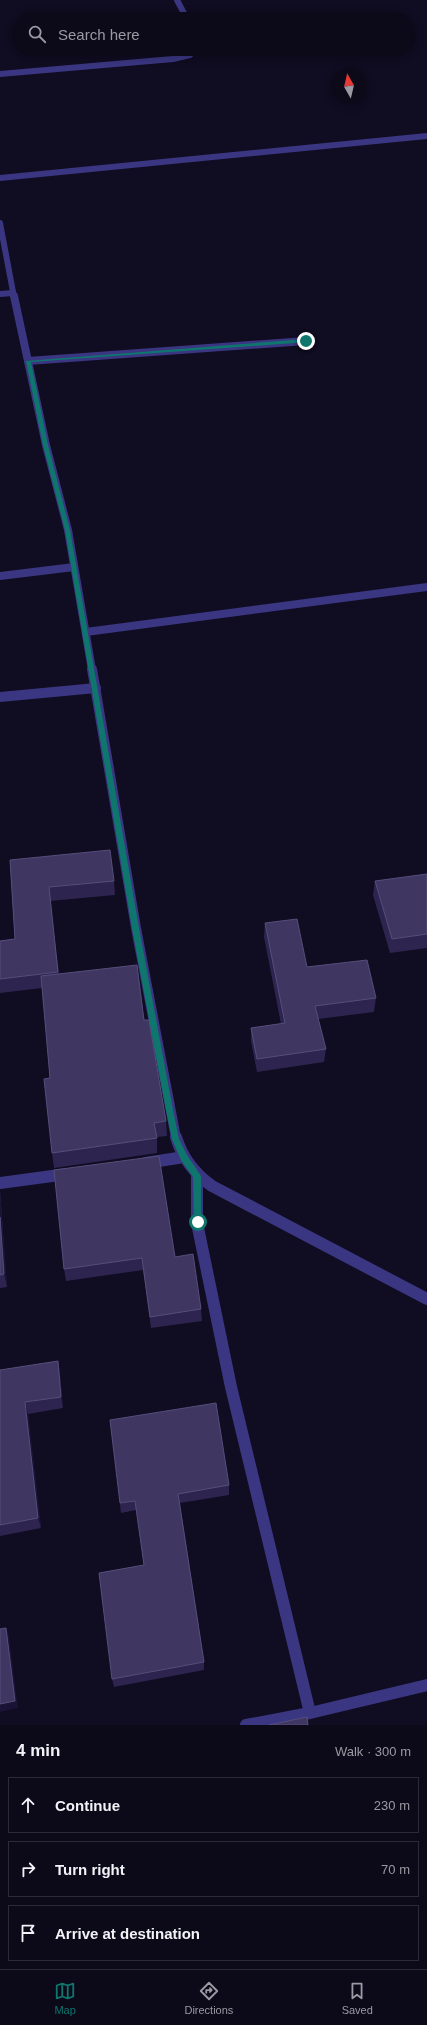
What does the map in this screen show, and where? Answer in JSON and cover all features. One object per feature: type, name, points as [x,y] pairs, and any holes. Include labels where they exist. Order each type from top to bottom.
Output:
[{"type":"street","points":[[177,0],[183,12]]},
{"type":"street","points":[[0,74],[184,56]]},
{"type":"street","points":[[0,178],[427,136]]},
{"type":"street","points":[[0,223],[13,293],[46,445],[68,530],[136,928],[176,1139],[184,1157],[197,1176],[212,1186],[427,1299]]},
{"type":"street","points":[[0,294],[13,293]]},
{"type":"street","points":[[28,361],[306,341]]},
{"type":"street","points":[[0,576],[74,567]]},
{"type":"street","points":[[86,632],[295,603],[427,588]]},
{"type":"street","points":[[0,697],[96,688]]},
{"type":"street","points":[[138,1164],[184,1157]]},
{"type":"street","points":[[0,1183],[77,1172]]},
{"type":"street","points":[[197,1176],[198,1222],[229,1379],[310,1712]]},
{"type":"street","points":[[246,1725],[427,1685]]},
{"type":"building","points":[[110,850],[114,881],[49,887],[58,972],[0,979],[0,941],[15,939],[10,860]]},
{"type":"building","points":[[427,874],[427,934],[392,939],[375,881]]},
{"type":"building","points":[[297,919],[307,967],[367,960],[376,998],[315,1006],[326,1049],[257,1059],[251,1028],[285,1023],[265,923]]},
{"type":"building","points":[[137,965],[144,1020],[149,1020],[166,1121],[154,1123],[157,1138],[52,1153],[44,1079],[50,1078],[41,976]]},
{"type":"building","points":[[159,1156],[175,1257],[193,1254],[201,1309],[150,1317],[142,1258],[64,1269],[54,1170]]},
{"type":"building","points":[[0,1217],[4,1274],[0,1275]]},
{"type":"building","points":[[58,1361],[61,1397],[25,1402],[38,1518],[0,1525],[0,1370]]},
{"type":"building","points":[[216,1403],[229,1485],[178,1494],[204,1662],[112,1679],[99,1573],[144,1565],[135,1501],[120,1503],[110,1420]]},
{"type":"building","points":[[6,1628],[15,1701],[0,1704],[0,1629]]},
{"type":"building","points":[[307,1717],[308,1725],[269,1725]]},
{"type":"route","points":[[198,1222],[197,1176],[184,1157],[176,1139],[136,928],[68,530],[46,445],[28,361],[306,341]]}]
